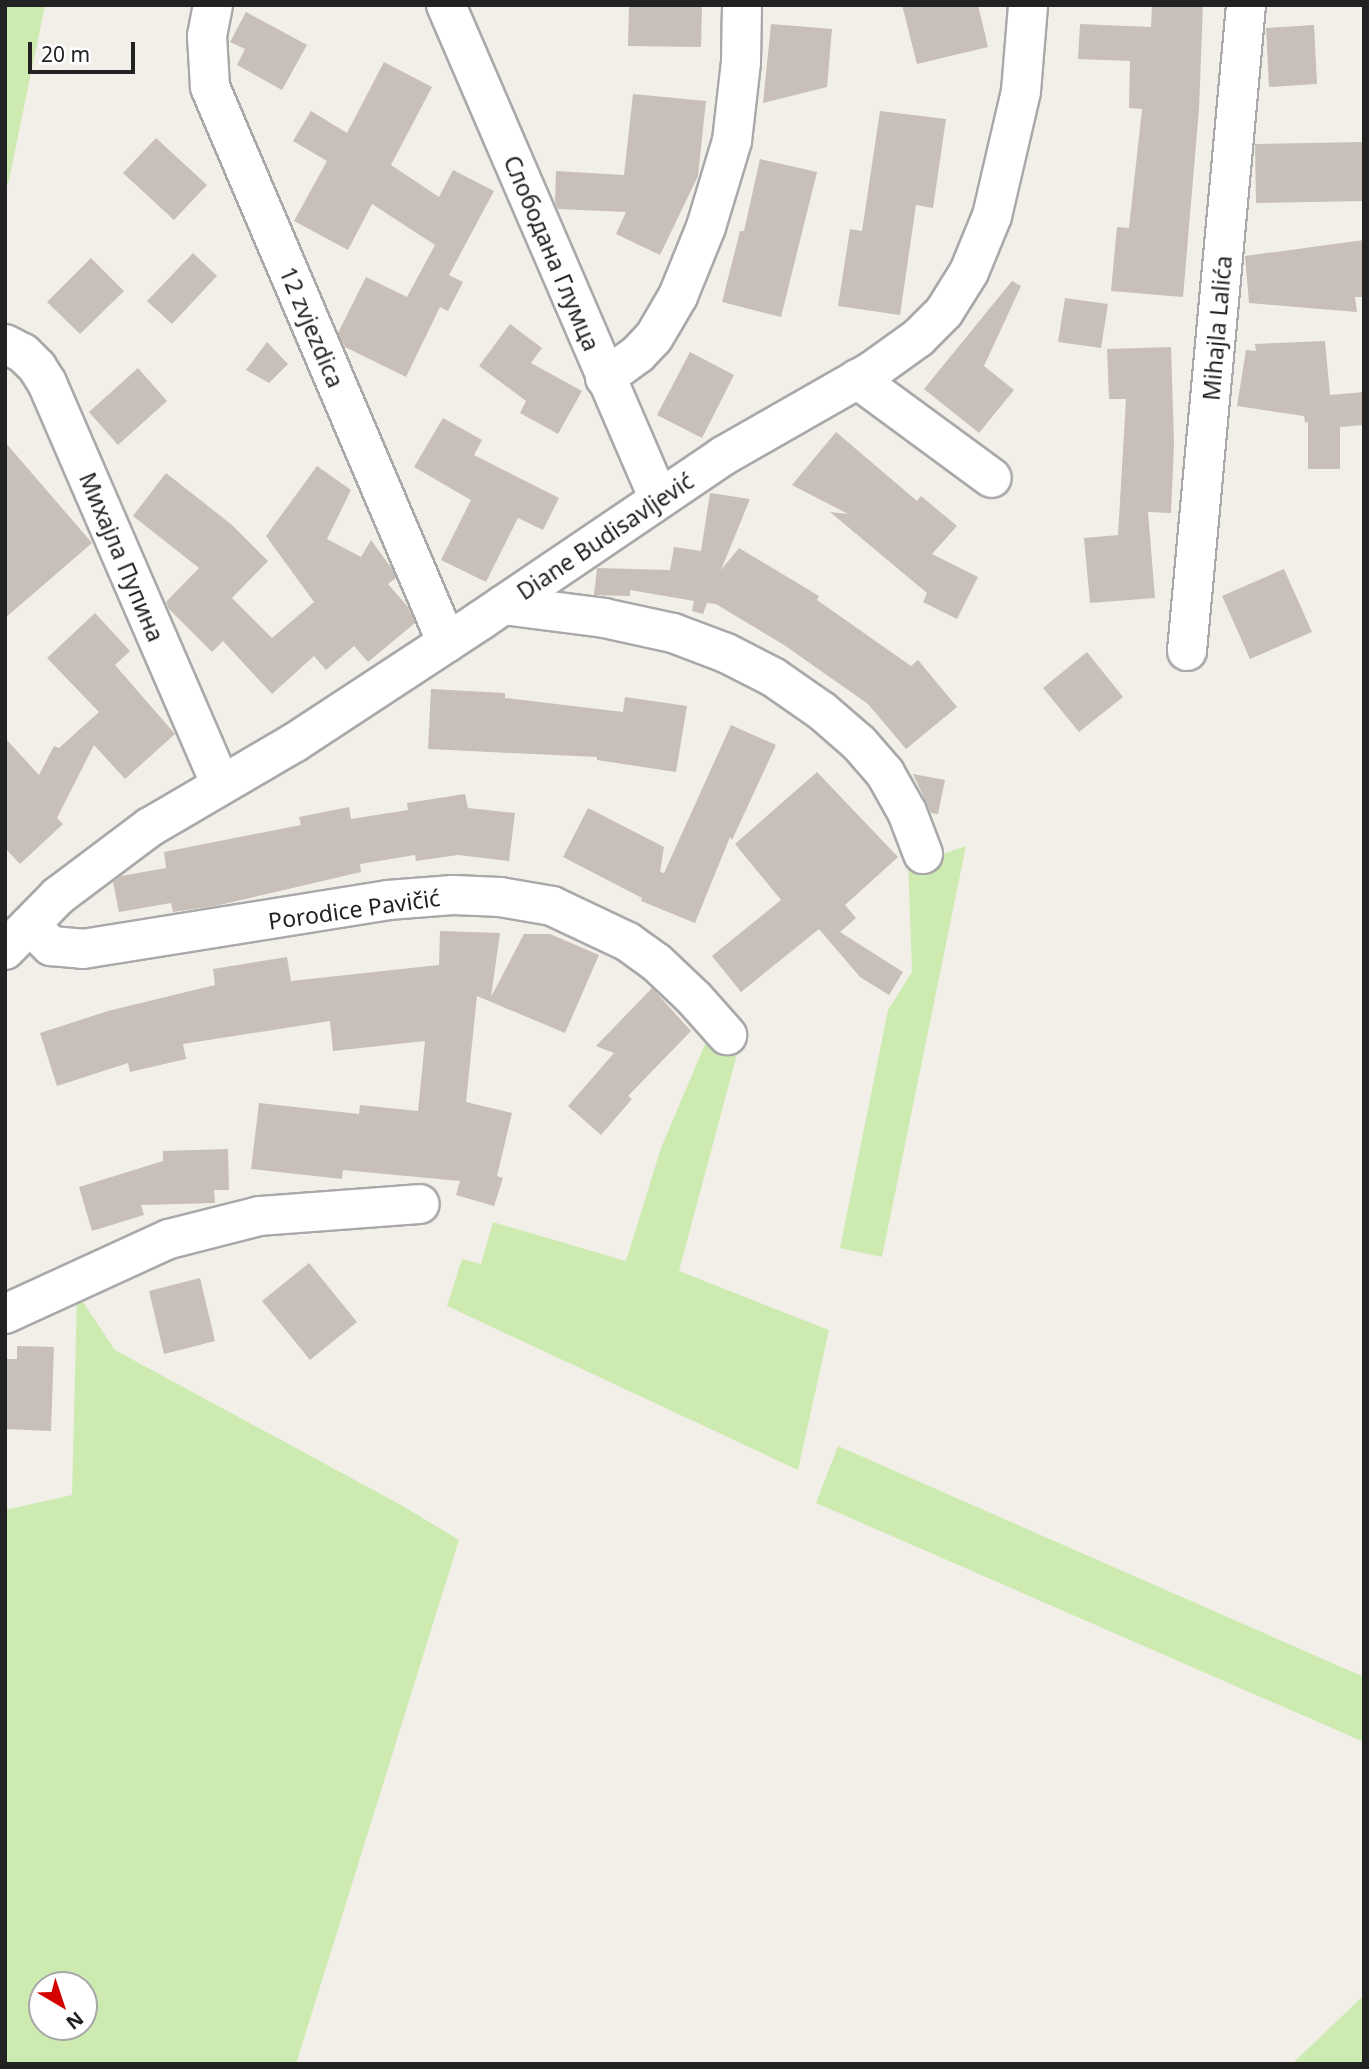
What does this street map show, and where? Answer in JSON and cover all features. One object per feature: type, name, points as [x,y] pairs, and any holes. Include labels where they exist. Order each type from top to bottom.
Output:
[{"type":"street","name":"12 zvjezdica","points":[[214,5],[207,36],[210,87],[447,643]]},
{"type":"street","name":"Слободана Глумца","points":[[446,5],[659,499]]},
{"type":"street","points":[[606,377],[638,354],[654,337],[678,296],[706,227],[732,141],[741,62],[742,5]]},
{"type":"street","name":"Diane Budisavljević","points":[[15,931],[150,827],[294,743],[723,456],[857,379],[918,338],[944,312],[969,272],[992,216],[1021,91],[1028,5]]},
{"type":"street","name":"Mihajla Lalića","points":[[1187,651],[1246,5]]},
{"type":"street","name":"Михајла Пупина","points":[[5,344],[23,353],[37,367],[47,383],[220,785]]},
{"type":"street","points":[[857,379],[992,478]]},
{"type":"street","points":[[503,605],[604,618],[673,633],[726,653],[773,677],[822,711],[859,743],[885,774],[906,812],[923,854]]},
{"type":"street","name":"Porodice Pavičić","points":[[15,931],[51,946],[83,949],[388,900],[453,895],[500,897],[552,906],[628,942],[656,962],[694,998],[727,1035]]},
{"type":"street","points":[[5,1314],[169,1239],[260,1216],[420,1204]]},
{"type":"green space","points":[[5,5],[45,5],[8,185],[5,184]]},
{"type":"green space","points":[[966,846],[882,1257],[840,1248],[888,1010],[912,972],[908,859],[932,858]]},
{"type":"green space","points":[[734,1028],[744,1028],[679,1271],[829,1330],[798,1470],[447,1306],[462,1259],[481,1264],[493,1222],[626,1261],[661,1148],[706,1042]]},
{"type":"green space","points":[[77,1293],[115,1350],[401,1505],[459,1540],[296,2064],[5,2064],[5,1510],[72,1495]]},
{"type":"green space","points":[[838,1446],[1364,1677],[1364,1742],[816,1503]]},
{"type":"green space","points":[[1364,1995],[1364,2064],[1292,2064],[1362,1997]]},
{"type":"building","points":[[629,5],[702,5],[701,47],[628,46]]},
{"type":"building","points":[[902,5],[978,5],[988,47],[917,64]]},
{"type":"building","points":[[1152,5],[1203,5],[1199,109],[1183,297],[1111,291],[1117,227],[1129,228],[1142,109],[1129,108],[1130,61],[1078,59],[1080,24],[1151,27]]},
{"type":"building","points":[[246,12],[307,45],[282,90],[237,65],[245,49],[230,42]]},
{"type":"building","points":[[771,24],[832,29],[827,87],[763,103]]},
{"type":"building","points":[[1314,25],[1317,84],[1269,87],[1266,28]]},
{"type":"building","points":[[384,62],[432,87],[391,165],[439,197],[453,170],[494,191],[449,275],[463,282],[448,311],[440,307],[406,377],[345,347],[338,333],[366,277],[407,297],[435,245],[372,204],[348,250],[294,221],[327,161],[293,141],[311,111],[347,133]]},
{"type":"building","points":[[633,94],[706,101],[698,176],[660,255],[616,234],[626,212],[558,209],[555,202],[556,171],[624,175]]},
{"type":"building","points":[[880,111],[946,119],[933,208],[916,205],[900,315],[838,306],[850,229],[862,231]]},
{"type":"building","points":[[156,138],[207,185],[174,220],[123,173]]},
{"type":"building","points":[[1364,142],[1364,201],[1256,203],[1255,144]]},
{"type":"building","points":[[760,159],[817,172],[781,317],[722,302],[740,231],[744,231]]},
{"type":"building","points":[[1364,240],[1364,297],[1355,297],[1357,312],[1249,303],[1245,256]]},
{"type":"building","points":[[193,253],[217,276],[172,324],[147,301]]},
{"type":"building","points":[[91,258],[124,291],[80,334],[47,302]]},
{"type":"building","points":[[1012,281],[1021,286],[984,366],[1014,390],[979,433],[924,389]]},
{"type":"building","points":[[1065,298],[1108,304],[1101,348],[1058,342]]},
{"type":"building","points":[[510,324],[542,348],[531,363],[582,391],[558,434],[520,413],[526,401],[479,366]]},
{"type":"building","points":[[1325,341],[1330,395],[1364,392],[1364,425],[1340,427],[1340,469],[1308,469],[1308,422],[1305,423],[1304,416],[1237,406],[1246,350],[1256,351],[1255,344]]},
{"type":"building","points":[[267,342],[288,364],[269,383],[246,370]]},
{"type":"building","points":[[1171,347],[1174,444],[1171,513],[1148,512],[1155,598],[1090,603],[1084,538],[1118,535],[1126,399],[1109,399],[1107,349]]},
{"type":"building","points":[[690,352],[734,375],[702,438],[657,415]]},
{"type":"building","points":[[138,368],[167,401],[118,445],[89,412]]},
{"type":"building","points":[[443,418],[482,440],[474,455],[559,498],[543,530],[518,518],[486,582],[441,560],[471,500],[414,467]]},
{"type":"building","points":[[836,432],[917,501],[921,496],[957,526],[932,554],[978,577],[957,619],[923,602],[927,593],[830,512],[848,514],[792,485]]},
{"type":"building","points":[[5,442],[92,543],[5,618]]},
{"type":"building","points":[[317,466],[351,490],[327,539],[361,557],[371,540],[396,578],[388,584],[408,607],[415,623],[368,662],[354,646],[326,670],[314,656],[272,694],[223,641],[212,652],[169,609],[166,602],[199,568],[133,516],[166,473],[232,525],[268,561],[232,598],[272,638],[314,602],[266,536]]},
{"type":"building","points":[[710,493],[750,499],[721,570],[739,548],[819,596],[817,600],[911,666],[918,660],[957,707],[906,749],[868,704],[784,645],[716,604],[707,603],[703,614],[692,611],[694,601],[630,590],[630,596],[594,595],[597,568],[670,570],[674,547],[701,551]]},
{"type":"building","points":[[1284,569],[1312,632],[1250,659],[1222,596]]},
{"type":"building","points":[[95,613],[130,651],[115,665],[175,734],[125,779],[94,745],[57,818],[63,824],[20,864],[5,848],[5,738],[39,775],[54,746],[59,748],[99,712],[47,658]]},
{"type":"building","points":[[1087,652],[1123,697],[1079,732],[1043,688]]},
{"type":"building","points":[[431,689],[505,693],[505,698],[623,712],[625,697],[687,706],[676,772],[597,760],[597,757],[428,749]]},
{"type":"building","points":[[731,725],[776,745],[732,840],[730,837],[695,923],[641,901],[642,898],[563,857],[588,808],[664,847],[660,872],[664,873]]},
{"type":"building","points":[[817,772],[898,857],[845,905],[856,918],[840,932],[903,972],[889,995],[860,977],[819,929],[741,992],[712,956],[781,900],[735,844]]},
{"type":"building","points":[[913,774],[945,780],[938,814],[931,813]]},
{"type":"building","points":[[465,794],[468,808],[515,813],[509,861],[458,855],[416,861],[415,855],[360,864],[361,872],[215,906],[173,912],[171,903],[119,912],[113,882],[121,876],[166,868],[164,852],[301,825],[299,817],[349,807],[351,819],[408,810],[407,803]]},
{"type":"building","points":[[440,931],[500,933],[491,997],[524,934],[550,934],[599,955],[565,1033],[477,996],[466,1102],[512,1113],[497,1176],[503,1178],[494,1206],[456,1195],[460,1181],[343,1170],[342,1179],[251,1169],[259,1103],[359,1114],[360,1105],[418,1111],[425,1041],[333,1051],[330,1021],[183,1044],[186,1059],[130,1072],[128,1063],[57,1086],[40,1033],[108,1011],[215,985],[213,969],[287,957],[291,981],[439,965]]},
{"type":"building","points":[[652,988],[691,1031],[628,1096],[632,1099],[601,1135],[568,1106],[614,1053],[596,1046]]},
{"type":"building","points":[[228,1149],[229,1190],[214,1190],[215,1203],[141,1205],[144,1215],[92,1231],[79,1187],[163,1161],[163,1151]]},
{"type":"building","points":[[309,1263],[357,1322],[310,1360],[262,1301]]},
{"type":"building","points":[[200,1278],[215,1341],[164,1354],[149,1291]]},
{"type":"building","points":[[17,1346],[54,1347],[51,1431],[5,1429],[5,1359],[17,1359]]}]
